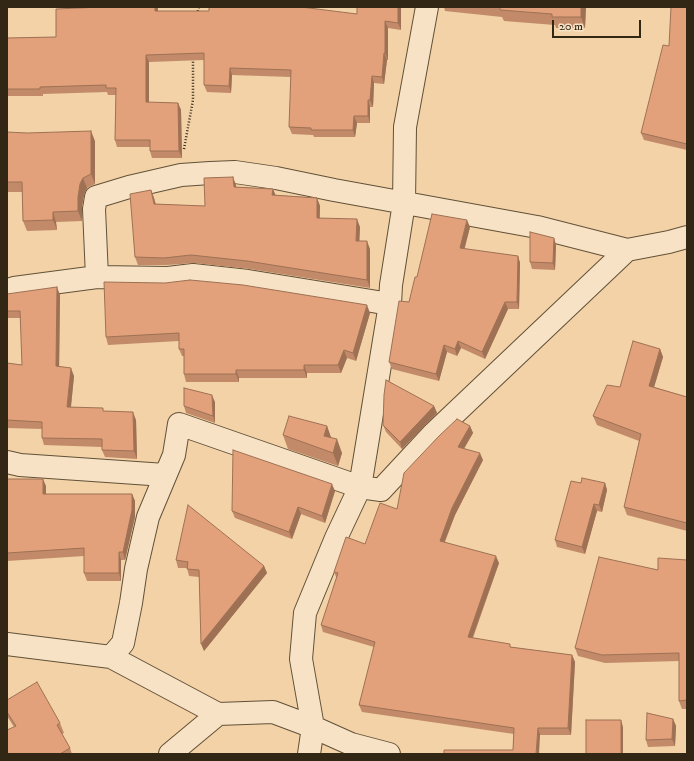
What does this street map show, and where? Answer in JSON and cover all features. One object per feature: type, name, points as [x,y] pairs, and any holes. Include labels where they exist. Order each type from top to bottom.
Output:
[{"type":"street","points":[[309,754],[313,727],[302,659],[305,613],[336,538],[360,487],[390,304],[391,285],[404,203],[405,127],[427,7]]},
{"type":"street","points":[[97,277],[94,209],[96,197],[129,187],[181,175],[235,172],[276,178],[537,227],[627,250],[687,237]]},
{"type":"street","points":[[111,657],[123,643],[136,569],[148,517],[174,455],[179,424],[360,487],[381,490],[433,434],[627,250]]},
{"type":"street","points":[[7,290],[97,277],[168,278],[193,275],[248,281],[390,304]]},
{"type":"street","points":[[7,462],[20,465],[165,475]]},
{"type":"street","points":[[7,644],[111,657],[218,714],[273,712],[352,744],[389,754]]},
{"type":"street","points":[[170,754],[218,714]]},
{"type":"path","points":[[196,21],[199,7]]},
{"type":"path","points":[[181,175],[193,100],[193,58]]},
{"type":"building","points":[[155,7],[155,11],[209,11],[209,7],[301,7],[357,14],[357,7],[398,7],[398,23],[385,21],[385,53],[382,77],[372,76],[370,100],[368,100],[368,116],[354,116],[353,130],[311,130],[311,128],[289,127],[291,70],[230,68],[229,86],[204,85],[204,53],[146,55],[146,102],[178,103],[179,151],[150,151],[150,140],[115,140],[116,88],[106,88],[106,85],[40,87],[40,89],[7,89],[7,38],[56,37],[56,9]]},
{"type":"building","points":[[500,7],[581,7],[581,17],[552,17],[552,14],[500,10]]},
{"type":"building","points":[[671,7],[687,7],[687,144],[641,133],[663,45],[669,46]]},
{"type":"building","points":[[91,131],[91,174],[83,178],[80,184],[78,211],[53,212],[53,220],[23,221],[22,182],[7,182],[7,132],[27,133]]},
{"type":"building","points":[[233,177],[234,187],[273,189],[272,195],[317,198],[317,218],[357,219],[356,241],[367,241],[367,280],[247,261],[191,255],[164,258],[135,257],[130,194],[151,190],[154,204],[205,206],[204,178]]},
{"type":"building","points":[[432,214],[467,220],[460,248],[518,256],[517,302],[505,302],[482,352],[458,341],[455,349],[444,345],[436,374],[389,362],[399,301],[409,302],[415,277],[417,277]]},
{"type":"building","points":[[530,232],[554,238],[553,263],[530,262]]},
{"type":"building","points":[[190,280],[243,285],[367,305],[353,353],[344,350],[338,365],[304,365],[304,370],[236,370],[236,374],[184,374],[184,349],[179,349],[179,333],[106,337],[104,282],[165,283]]},
{"type":"building","points":[[57,287],[56,366],[71,368],[67,407],[103,408],[103,411],[133,412],[134,451],[102,450],[102,439],[42,438],[42,422],[7,420],[7,363],[22,365],[20,311],[7,311],[7,294]]},
{"type":"building","points":[[633,341],[660,349],[649,386],[687,397],[687,523],[624,507],[641,434],[593,416],[607,385],[620,387]]},
{"type":"building","points":[[386,380],[434,406],[400,442],[383,425]]},
{"type":"building","points":[[184,388],[212,395],[213,416],[184,406]]},
{"type":"building","points":[[289,416],[327,426],[324,436],[337,439],[333,453],[283,435]]},
{"type":"building","points":[[457,419],[470,426],[458,447],[480,453],[452,508],[440,541],[496,556],[468,637],[510,644],[510,647],[572,655],[568,728],[538,728],[536,754],[444,754],[444,750],[513,750],[514,728],[359,705],[375,642],[321,625],[338,573],[334,572],[346,537],[365,544],[380,503],[397,509],[404,473]]},
{"type":"building","points":[[233,450],[332,484],[322,516],[298,507],[289,532],[232,511]]},
{"type":"building","points":[[582,478],[605,483],[599,505],[594,504],[582,547],[555,540],[571,481],[581,483]]},
{"type":"building","points":[[7,479],[43,479],[43,494],[132,494],[132,510],[123,552],[119,552],[119,573],[84,573],[84,548],[7,553]]},
{"type":"building","points":[[188,505],[264,566],[201,644],[199,570],[187,569],[188,562],[176,560]]},
{"type":"building","points":[[599,557],[658,570],[658,558],[687,560],[687,700],[679,701],[679,653],[602,655],[575,648]]},
{"type":"building","points":[[37,682],[60,723],[57,725],[70,748],[60,754],[7,754],[7,730],[16,726],[7,712],[7,700]]},
{"type":"building","points":[[647,713],[673,719],[672,739],[646,740]]},
{"type":"building","points":[[586,720],[621,720],[621,754],[586,754]]}]
